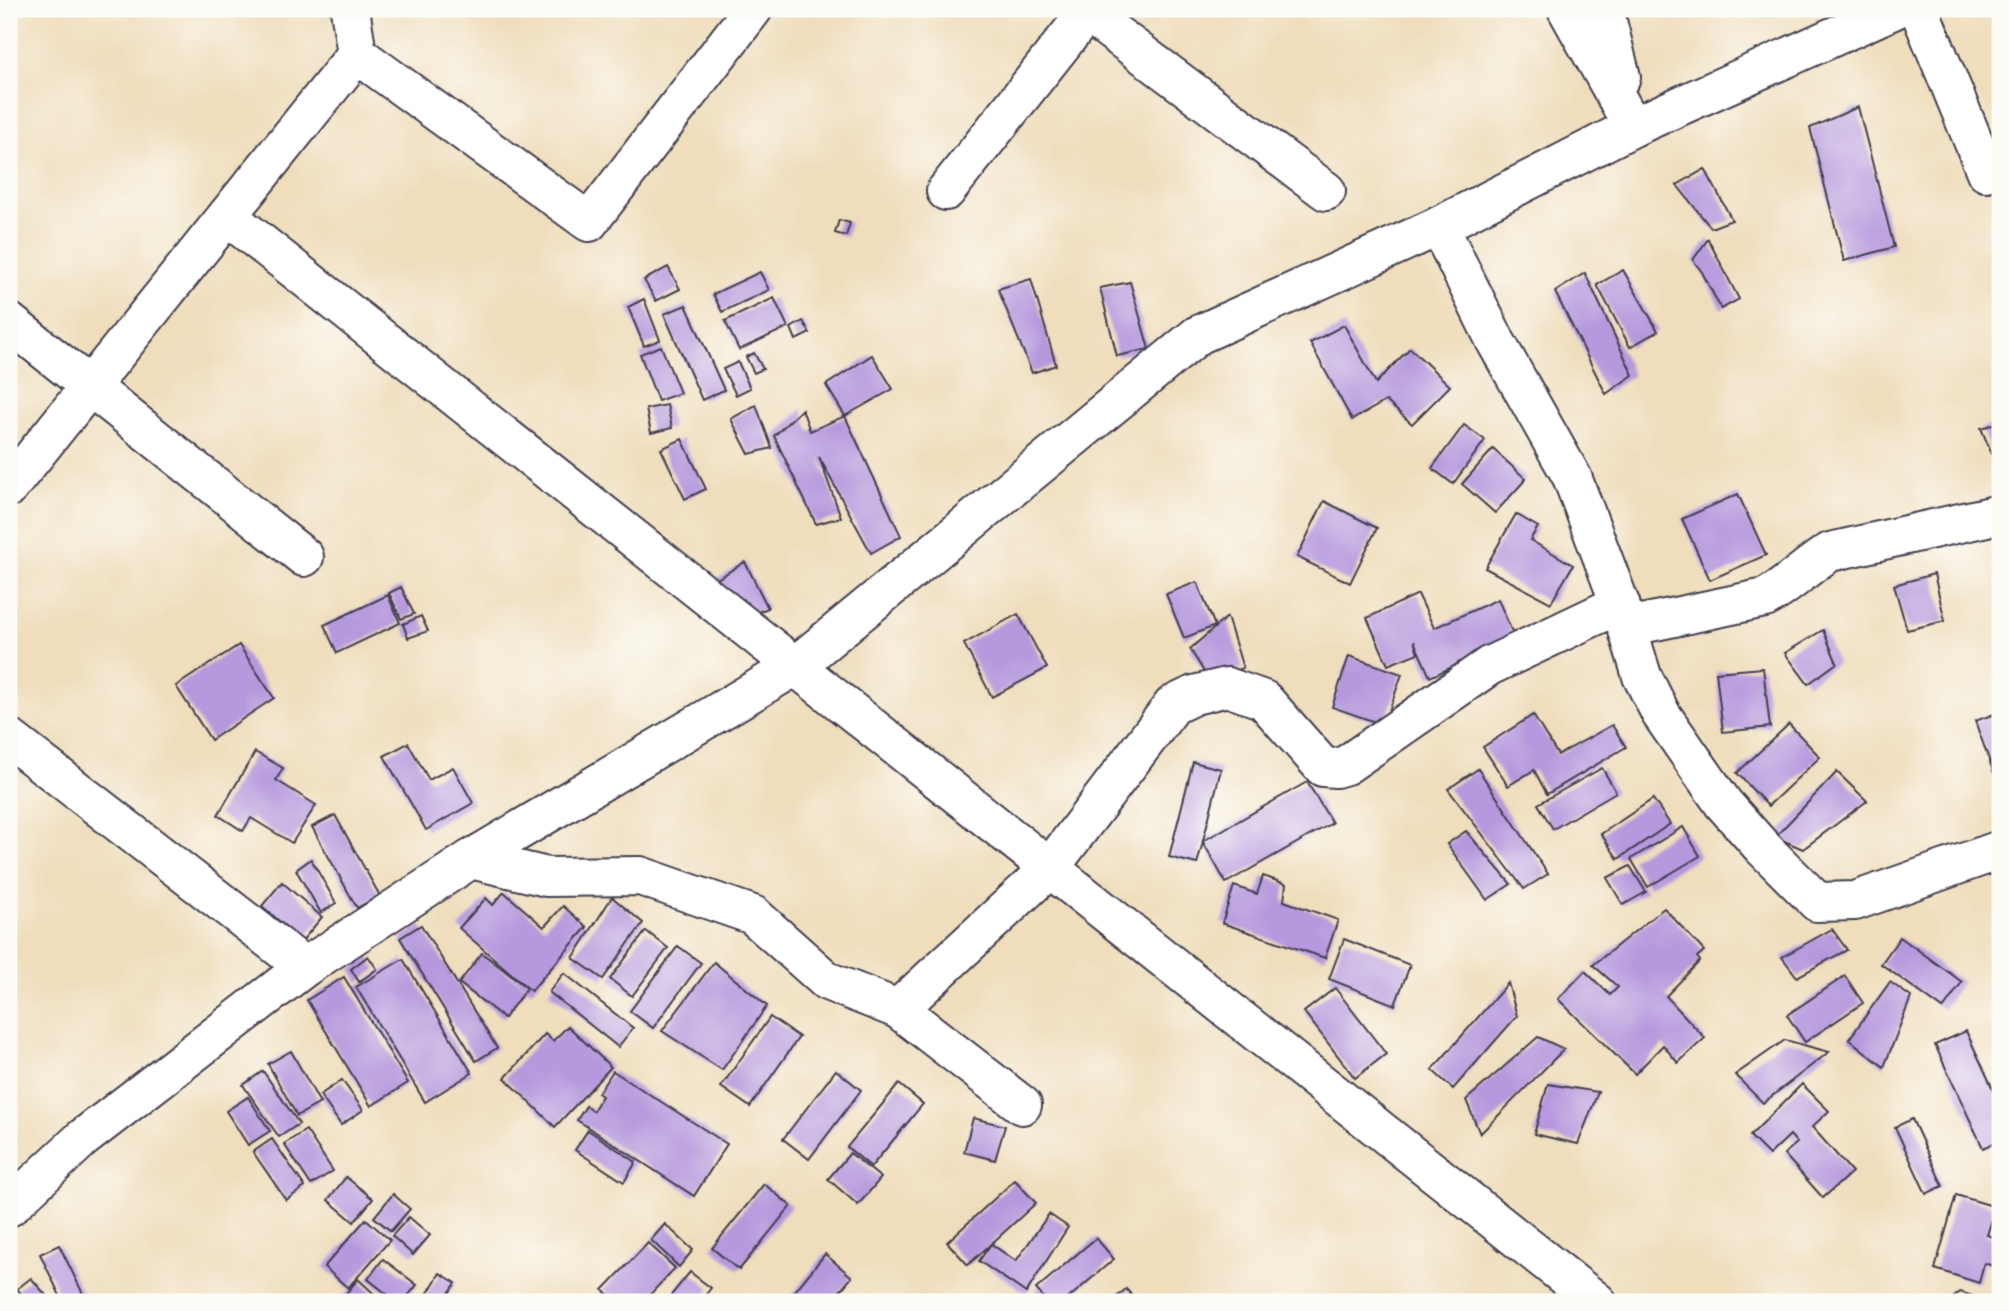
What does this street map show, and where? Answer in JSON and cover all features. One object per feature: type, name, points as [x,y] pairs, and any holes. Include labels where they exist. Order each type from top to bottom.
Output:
[{"type":"street","points":[[350,9],[357,54],[589,222],[753,9]]},
{"type":"street","points":[[1567,9],[1633,127]]},
{"type":"street","points":[[1604,9],[1633,127]]},
{"type":"street","points":[[9,1207],[83,1138],[305,967],[471,859],[793,667],[1198,335],[1439,226],[1633,127],[1895,9]]},
{"type":"street","points":[[1919,9],[1986,172]]},
{"type":"street","points":[[946,191],[1089,11],[1326,191]]},
{"type":"street","points":[[9,487],[357,54]]},
{"type":"street","points":[[227,216],[1597,1302]]},
{"type":"street","points":[[1439,226],[1496,342],[1572,477],[1623,615],[1642,676],[1661,714],[1723,803],[1762,847],[1817,902],[1855,901],[2000,850]]},
{"type":"street","points":[[9,323],[304,557]]},
{"type":"street","points":[[898,1009],[1049,869],[1173,705],[1194,695],[1227,687],[1264,700],[1323,767],[1336,768],[1346,765],[1489,666],[1623,615],[1765,598],[1830,552],[2000,514]]},
{"type":"street","points":[[9,738],[305,967]]},
{"type":"street","points":[[471,859],[547,877],[640,876],[754,915],[827,981],[898,1009],[1022,1105]]},
{"type":"building","points":[[1858,107],[1894,247],[1844,261],[1810,128]]},
{"type":"building","points":[[1705,169],[1732,220],[1711,228],[1677,185]]},
{"type":"building","points":[[839,220],[850,223],[846,236],[835,233]]},
{"type":"building","points":[[1708,239],[1739,299],[1721,309],[1693,260]]},
{"type":"building","points":[[668,267],[680,289],[656,301],[644,280]]},
{"type":"building","points":[[1623,270],[1658,331],[1630,347],[1597,285]]},
{"type":"building","points":[[760,272],[769,290],[722,312],[713,294]]},
{"type":"building","points":[[1585,273],[1633,375],[1606,394],[1555,292]]},
{"type":"building","points":[[1031,279],[1056,365],[1032,373],[998,289]]},
{"type":"building","points":[[1130,282],[1149,349],[1117,356],[1100,288]]},
{"type":"building","points":[[774,298],[788,327],[739,350],[725,321]]},
{"type":"building","points":[[644,299],[660,340],[644,346],[628,307]]},
{"type":"building","points":[[686,305],[724,390],[702,400],[664,314]]},
{"type":"building","points":[[803,321],[810,333],[796,340],[791,328]]},
{"type":"building","points":[[1344,325],[1376,383],[1410,348],[1450,386],[1412,424],[1386,401],[1352,420],[1310,343]]},
{"type":"building","points":[[661,346],[680,393],[658,401],[640,354]]},
{"type":"building","points":[[754,353],[763,369],[754,373],[746,357]]},
{"type":"building","points":[[872,355],[893,389],[845,416],[826,385]]},
{"type":"building","points":[[738,362],[750,388],[736,395],[723,369]]},
{"type":"building","points":[[667,405],[672,428],[651,433],[646,409]]},
{"type":"building","points":[[756,405],[772,448],[749,454],[731,419]]},
{"type":"building","points":[[802,409],[810,431],[845,416],[901,536],[871,553],[819,457],[841,517],[816,524],[774,436]]},
{"type":"building","points":[[2000,423],[2000,454],[1992,455],[1981,428]]},
{"type":"building","points":[[1464,425],[1485,440],[1453,484],[1432,468]]},
{"type":"building","points":[[682,439],[706,489],[685,499],[661,449]]},
{"type":"building","points":[[1493,449],[1526,479],[1495,513],[1462,484]]},
{"type":"building","points":[[1738,494],[1766,555],[1710,580],[1682,519]]},
{"type":"building","points":[[1324,501],[1377,528],[1350,583],[1297,557]]},
{"type":"building","points":[[1516,514],[1538,527],[1530,540],[1573,565],[1551,603],[1485,568]]},
{"type":"building","points":[[745,562],[768,608],[744,618],[717,579]]},
{"type":"building","points":[[1934,574],[1945,621],[1907,630],[1894,585]]},
{"type":"building","points":[[1197,582],[1215,626],[1184,638],[1166,594]]},
{"type":"building","points":[[401,587],[414,614],[401,619],[389,593]]},
{"type":"building","points":[[1418,594],[1434,628],[1498,599],[1515,639],[1430,677],[1414,641],[1418,653],[1388,665],[1367,618]]},
{"type":"building","points":[[388,595],[400,623],[337,653],[324,625]]},
{"type":"building","points":[[1018,614],[1047,668],[992,697],[964,644]]},
{"type":"building","points":[[421,616],[428,631],[408,638],[403,624]]},
{"type":"building","points":[[1227,617],[1243,668],[1209,680],[1190,649]]},
{"type":"building","points":[[1823,630],[1837,663],[1808,684],[1785,653]]},
{"type":"building","points":[[239,645],[274,698],[211,740],[176,686]]},
{"type":"building","points":[[1349,656],[1402,674],[1384,725],[1332,707]]},
{"type":"building","points":[[1763,668],[1770,727],[1723,732],[1716,672]]},
{"type":"building","points":[[2000,712],[2000,790],[1975,721]]},
{"type":"building","points":[[1533,715],[1558,755],[1612,725],[1626,747],[1547,794],[1534,770],[1508,786],[1483,747]]},
{"type":"building","points":[[1789,724],[1820,757],[1768,806],[1737,773]]},
{"type":"building","points":[[408,743],[429,780],[453,767],[473,803],[426,830],[384,756]]},
{"type":"building","points":[[255,752],[283,768],[276,780],[316,805],[292,843],[251,818],[243,831],[218,815]]},
{"type":"building","points":[[1193,762],[1221,769],[1203,841],[1307,782],[1332,823],[1226,883],[1203,842],[1197,864],[1169,857]]},
{"type":"building","points":[[1602,768],[1616,792],[1553,829],[1538,804]]},
{"type":"building","points":[[1478,769],[1548,874],[1524,889],[1448,789]]},
{"type":"building","points":[[1837,772],[1867,801],[1803,849],[1775,837]]},
{"type":"building","points":[[1653,799],[1670,824],[1618,859],[1601,834]]},
{"type":"building","points":[[335,815],[380,896],[357,908],[312,827]]},
{"type":"building","points":[[1683,827],[1700,856],[1648,887],[1631,859]]},
{"type":"building","points":[[1466,831],[1511,884],[1487,900],[1447,844]]},
{"type":"building","points":[[311,859],[336,903],[321,913],[296,870]]},
{"type":"building","points":[[1630,866],[1646,892],[1623,905],[1607,878]]},
{"type":"building","points":[[1263,876],[1286,884],[1284,901],[1338,920],[1325,958],[1222,923],[1234,886],[1257,894]]},
{"type":"building","points":[[282,882],[322,917],[302,941],[262,906]]},
{"type":"building","points":[[504,892],[544,927],[563,906],[587,927],[531,991],[459,928],[486,898],[493,905]]},
{"type":"building","points":[[612,897],[643,923],[603,979],[573,958]]},
{"type":"building","points":[[1664,908],[1704,951],[1697,957],[1700,961],[1666,996],[1705,1038],[1678,1063],[1663,1045],[1635,1074],[1558,999],[1585,971],[1610,995],[1618,987],[1593,965]]},
{"type":"building","points":[[421,925],[497,1048],[476,1061],[400,938]]},
{"type":"building","points":[[1832,929],[1847,950],[1797,977],[1782,957]]},
{"type":"building","points":[[646,931],[668,948],[632,996],[610,979]]},
{"type":"building","points":[[1900,937],[1962,982],[1943,1009],[1881,964]]},
{"type":"building","points":[[1344,939],[1410,965],[1395,1005],[1329,979]]},
{"type":"building","points":[[678,946],[701,963],[653,1028],[630,1011]]},
{"type":"building","points":[[482,953],[527,988],[504,1018],[459,983]]},
{"type":"building","points":[[368,956],[377,969],[359,982],[351,969]]},
{"type":"building","points":[[403,959],[472,1073],[425,1102],[356,987]]},
{"type":"building","points":[[714,962],[767,1006],[722,1070],[662,1031]]},
{"type":"building","points":[[564,973],[633,1028],[618,1047],[549,992]]},
{"type":"building","points":[[1845,976],[1863,1003],[1805,1042],[1787,1015]]},
{"type":"building","points":[[344,977],[408,1083],[371,1106],[307,1000]]},
{"type":"building","points":[[1890,982],[1911,997],[1884,1067],[1849,1039]]},
{"type":"building","points":[[1508,983],[1517,1016],[1453,1089],[1432,1070]]},
{"type":"building","points":[[1335,988],[1386,1054],[1355,1078],[1304,1012]]},
{"type":"building","points":[[770,1017],[799,1037],[750,1107],[721,1087]]},
{"type":"building","points":[[568,1026],[611,1067],[555,1127],[505,1078],[545,1034],[553,1041]]},
{"type":"building","points":[[1966,1031],[2000,1104],[2000,1140],[1983,1148],[1935,1045]]},
{"type":"building","points":[[1538,1037],[1564,1049],[1480,1134],[1466,1100]]},
{"type":"building","points":[[1785,1040],[1829,1052],[1763,1103],[1735,1075]]},
{"type":"building","points":[[291,1051],[320,1103],[297,1116],[268,1064]]},
{"type":"building","points":[[836,1070],[861,1090],[809,1159],[783,1139]]},
{"type":"building","points":[[263,1071],[299,1124],[279,1137],[243,1085]]},
{"type":"building","points":[[613,1071],[727,1144],[694,1196],[577,1120],[586,1106],[593,1111],[602,1096],[598,1093]]},
{"type":"building","points":[[342,1080],[363,1110],[341,1125],[320,1095]]},
{"type":"building","points":[[899,1084],[923,1104],[871,1167],[847,1147]]},
{"type":"building","points":[[1548,1084],[1598,1092],[1578,1144],[1534,1134]]},
{"type":"building","points":[[1802,1084],[1829,1111],[1812,1127],[1852,1172],[1823,1198],[1784,1154],[1797,1143],[1790,1135],[1769,1155],[1750,1136]]},
{"type":"building","points":[[248,1097],[270,1131],[248,1145],[226,1111]]},
{"type":"building","points":[[973,1118],[1005,1126],[995,1160],[964,1152]]},
{"type":"building","points":[[1912,1119],[1943,1186],[1926,1194],[1895,1127]]},
{"type":"building","points":[[306,1130],[333,1171],[311,1185],[284,1144]]},
{"type":"building","points":[[588,1130],[636,1162],[624,1182],[575,1150]]},
{"type":"building","points":[[272,1139],[305,1187],[286,1200],[253,1152]]},
{"type":"building","points":[[850,1153],[881,1178],[858,1205],[828,1179]]},
{"type":"building","points":[[346,1177],[373,1199],[354,1222],[328,1200]]},
{"type":"building","points":[[1015,1180],[1036,1203],[968,1265],[947,1242]]},
{"type":"building","points":[[764,1184],[791,1206],[739,1270],[712,1248]]},
{"type":"building","points":[[393,1194],[410,1209],[391,1231],[374,1217]]},
{"type":"building","points":[[1956,1195],[1996,1207],[1987,1235],[2000,1239],[2000,1268],[1984,1263],[1979,1283],[1935,1269]]},
{"type":"building","points":[[1049,1214],[1068,1227],[1026,1293],[979,1261],[991,1244],[1016,1261]]},
{"type":"building","points":[[409,1217],[430,1235],[413,1255],[392,1236]]},
{"type":"building","points":[[366,1219],[390,1240],[348,1288],[324,1267]]},
{"type":"building","points":[[665,1224],[693,1250],[679,1267],[651,1240]]},
{"type":"building","points":[[1096,1238],[1114,1259],[1064,1302],[1047,1302],[1036,1289]]},
{"type":"building","points":[[648,1243],[675,1268],[643,1302],[616,1302],[603,1290]]},
{"type":"building","points":[[59,1245],[87,1302],[63,1302],[40,1254]]},
{"type":"building","points":[[825,1254],[852,1277],[831,1302],[786,1302]]},
{"type":"building","points":[[383,1259],[417,1285],[403,1302],[397,1302],[368,1279]]},
{"type":"building","points":[[690,1272],[711,1288],[700,1302],[673,1302],[668,1299]]},
{"type":"building","points":[[440,1273],[456,1283],[443,1302],[423,1301]]},
{"type":"building","points":[[31,1278],[52,1302],[28,1302],[17,1289]]},
{"type":"building","points":[[358,1279],[383,1302],[351,1302],[344,1296]]},
{"type":"building","points":[[1126,1289],[1138,1302],[1111,1302]]},
{"type":"building","points":[[1960,1292],[1991,1302],[1948,1302]]}]
